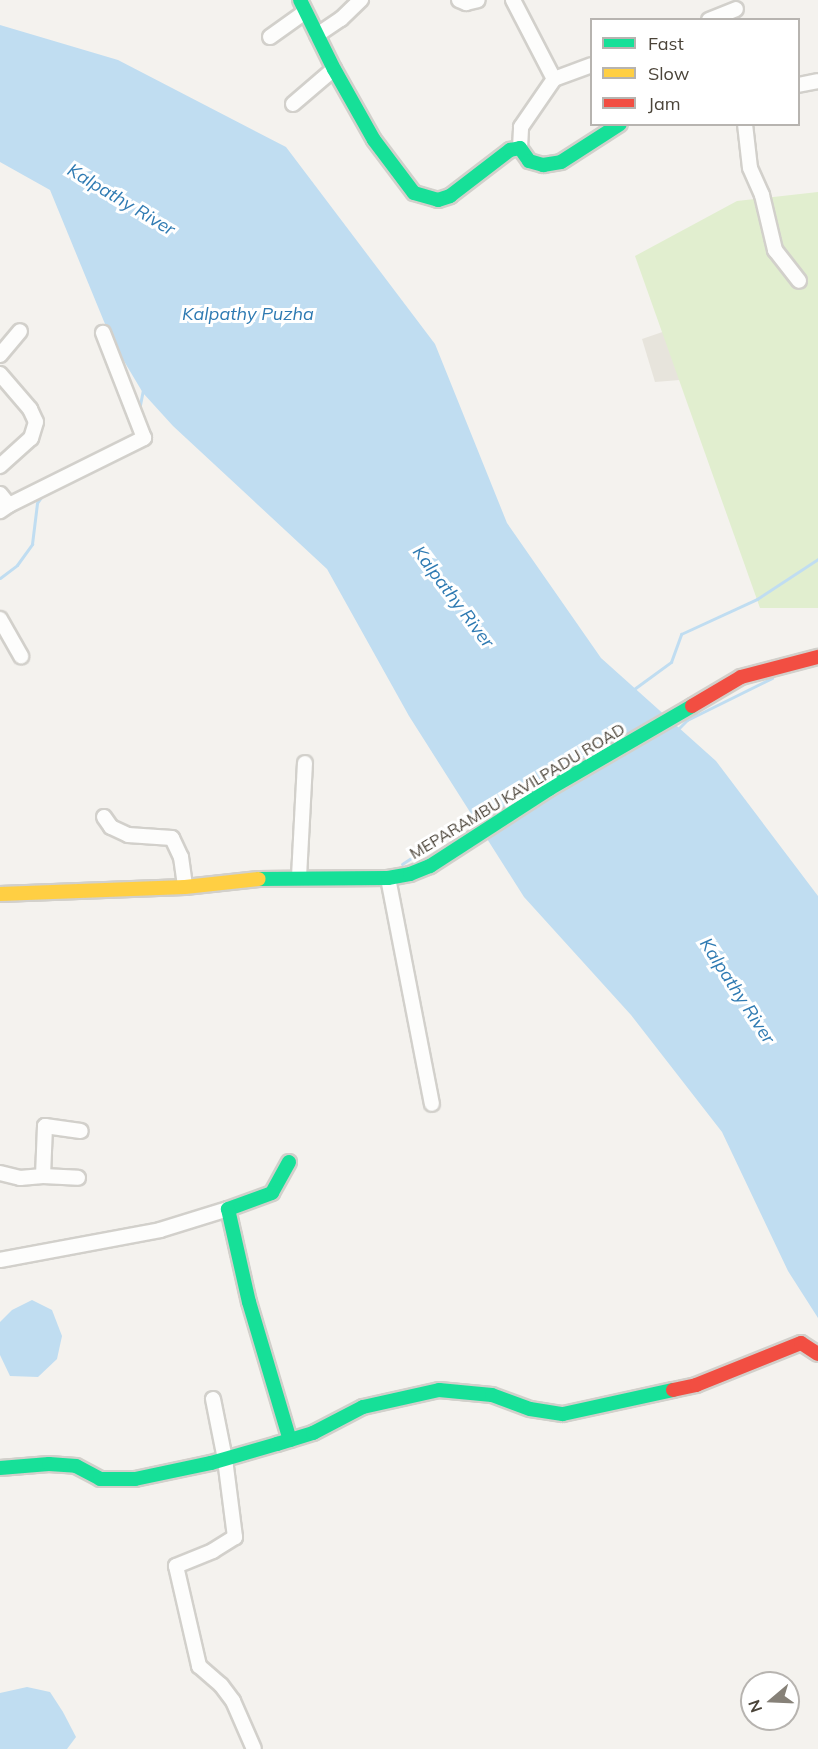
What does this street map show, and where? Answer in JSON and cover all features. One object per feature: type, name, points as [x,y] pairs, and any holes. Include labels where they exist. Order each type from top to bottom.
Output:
[{"type":"street","points":[[318,35],[341,19],[361,0]]},
{"type":"street","points":[[459,0],[466,3],[478,0]]},
{"type":"street","points":[[513,0],[554,79]]},
{"type":"street","points":[[270,37],[303,6],[334,69],[374,140],[414,193],[438,200],[450,195],[510,150],[520,148]]},
{"type":"street","points":[[714,18],[736,10]]},
{"type":"street","points":[[590,64],[554,79],[521,127],[520,148],[529,161],[543,165],[561,162],[617,126]]},
{"type":"street","points":[[293,104],[334,69]]},
{"type":"street","points":[[800,85],[818,81]]},
{"type":"street","points":[[745,126],[750,168],[762,195],[775,250],[799,280]]},
{"type":"street","points":[[0,355],[20,331]]},
{"type":"street","points":[[3,504],[144,438],[103,333]]},
{"type":"street","points":[[0,374],[30,410],[36,422],[31,438],[0,466]]},
{"type":"street","points":[[0,619],[21,656]]},
{"type":"street","name":"MEPARAMBU KAVILPADU ROAD","points":[[0,894],[185,887],[276,877],[388,878],[410,874],[430,866],[549,789],[741,677],[818,657]]},
{"type":"street","points":[[299,877],[304,762]]},
{"type":"street","points":[[104,817],[111,827],[128,835],[172,838],[181,857],[185,887]]},
{"type":"street","points":[[388,878],[432,1104]]},
{"type":"street","points":[[43,1176],[45,1126],[81,1131]]},
{"type":"street","points":[[0,1260],[160,1230],[247,1204],[272,1193],[289,1162]]},
{"type":"street","points":[[0,1173],[20,1178],[43,1176],[78,1178]]},
{"type":"street","points":[[228,1209],[249,1302],[290,1440]]},
{"type":"street","points":[[0,1468],[66,1465],[75,1466],[100,1479],[135,1479],[225,1459],[290,1440],[313,1433],[363,1407],[439,1390],[492,1395],[530,1409],[563,1414],[696,1385],[801,1343],[818,1354]]},
{"type":"street","points":[[213,1399],[225,1459],[235,1537],[213,1551],[176,1566],[199,1666],[221,1685],[232,1701],[254,1749]]},
{"type":"shaded area","points":[[677,327],[692,379],[655,382],[642,339]]},
{"type":"green space","points":[[818,192],[818,608],[760,608],[635,256],[737,201]]},
{"type":"water","name":"Kalpathy Puzha","points":[[0,25],[118,60],[286,147],[435,344],[507,523],[601,658],[716,761],[818,896],[818,1318],[788,1271],[722,1132],[631,1015],[524,897],[409,716],[327,569],[173,426],[143,393],[112,341],[50,190],[0,162]]},
{"type":"water","points":[[32,1300],[52,1310],[62,1336],[57,1359],[38,1377],[10,1376],[0,1355],[0,1322],[12,1310]]},
{"type":"water","points":[[27,1687],[50,1692],[63,1712],[76,1737],[67,1749],[0,1749],[0,1693]]},
{"type":"waterway","points":[[139,410],[143,390]]},
{"type":"waterway","points":[[0,578],[17,565],[32,544],[37,503],[44,493]]},
{"type":"waterway","points":[[634,689],[671,662],[681,634],[757,599],[818,559]]},
{"type":"waterway","points":[[678,729],[687,720],[772,678]]},
{"type":"waterway","points":[[402,864],[476,815]]},
{"type":"traffic: fast","points":[[300,0],[334,69],[374,140],[414,193],[438,200],[450,196],[510,150],[520,148],[529,161],[543,165],[561,162],[617,126]]},
{"type":"traffic: fast","points":[[259,879],[388,878],[410,874],[430,866],[549,789],[692,706]]},
{"type":"traffic: fast","points":[[289,1162],[272,1193],[228,1209],[249,1302],[290,1440]]},
{"type":"traffic: fast","points":[[0,1468],[49,1464],[76,1466],[100,1479],[135,1479],[211,1463],[277,1444],[313,1433],[363,1407],[439,1390],[492,1395],[530,1409],[563,1414],[673,1390]]},
{"type":"traffic: slow","points":[[0,894],[185,887],[259,879]]},
{"type":"traffic: jam","points":[[692,706],[741,677],[818,657]]},
{"type":"traffic: jam","points":[[673,1390],[696,1385],[801,1343],[818,1354]]},
{"type":"water label","name":"Kalpathy River","points":[[121,200]]},
{"type":"water label","name":"Kalpathy River","points":[[453,597]]},
{"type":"water label","name":"Kalpathy River","points":[[737,991]]}]
